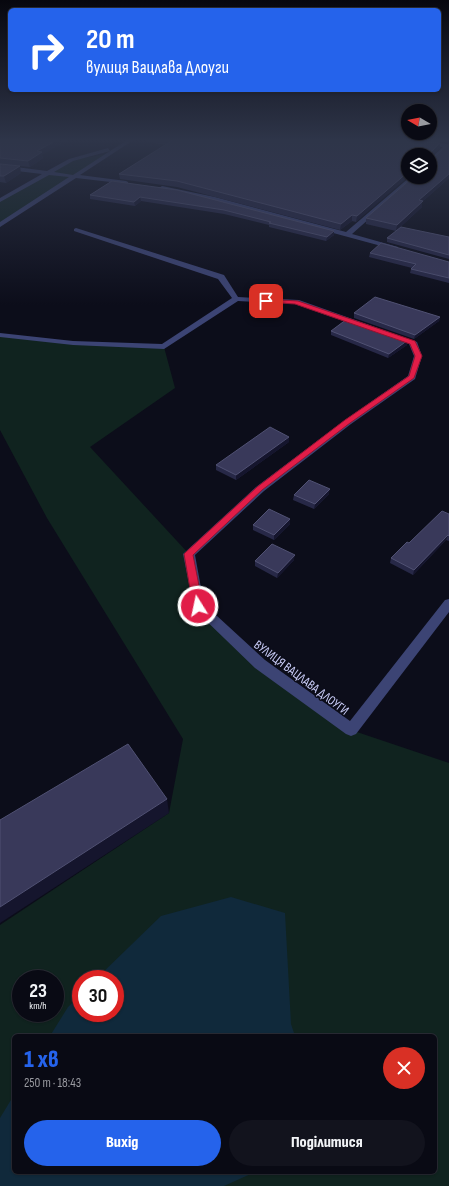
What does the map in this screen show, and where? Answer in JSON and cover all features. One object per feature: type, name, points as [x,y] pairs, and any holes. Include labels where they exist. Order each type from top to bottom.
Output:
[{"type":"street","points":[[0,200],[10,194]]},
{"type":"street","points":[[0,224],[46,194]]},
{"type":"street","points":[[195,194],[213,198],[405,251]]},
{"type":"street","points":[[347,235],[393,194]]},
{"type":"street","points":[[0,335],[73,343],[164,347],[236,299],[221,277],[76,230]]},
{"type":"street","name":"ВУЛИЦЯ ВАЦЛАВА ДЛОУГИ","points":[[236,299],[296,302],[413,342],[418,356],[412,377],[348,422],[260,489],[189,554],[198,606],[260,664],[351,730],[449,603]]},
{"type":"green space","points":[[10,194],[47,194],[0,225],[0,200]]},
{"type":"green space","points":[[0,335],[73,343],[164,347],[175,388],[90,447],[189,554],[198,606],[351,730],[449,763],[449,1186],[0,1186],[0,925],[169,813],[183,739],[47,518],[0,430]]},
{"type":"water","points":[[231,897],[285,913],[291,1024],[294,1034],[51,1034],[59,1022],[64,1022],[64,1013],[72,1003],[72,1022],[124,1022],[124,970],[105,970],[161,916]]},
{"type":"water","points":[[12,1098],[12,1174],[251,1174],[224,1186],[0,1186],[0,1118]]},
{"type":"building","points":[[194,194],[334,231],[327,237],[224,210],[140,197],[134,202],[90,195]]},
{"type":"building","points":[[228,194],[382,194],[357,216],[352,215],[341,224]]},
{"type":"building","points":[[393,194],[426,194],[419,200],[423,201],[397,225],[366,218]]},
{"type":"building","points":[[401,227],[449,237],[449,255],[387,238]]},
{"type":"building","points":[[381,243],[449,262],[449,278],[411,269],[416,264],[370,253]]},
{"type":"building","points":[[375,297],[440,317],[415,335],[354,313]]},
{"type":"building","points":[[347,319],[408,340],[389,354],[331,331]]},
{"type":"building","points":[[270,427],[289,437],[236,475],[216,465]]},
{"type":"building","points":[[309,480],[330,489],[315,504],[294,495]]},
{"type":"building","points":[[269,509],[290,519],[274,535],[253,525]]},
{"type":"building","points":[[442,511],[449,514],[449,536],[448,535],[414,570],[391,558],[407,542],[409,543]]},
{"type":"building","points":[[272,544],[295,555],[278,573],[255,561]]},
{"type":"building","points":[[128,744],[167,799],[0,907],[0,820]]},
{"type":"route","points":[[198,606],[189,554],[260,489],[348,422],[412,377],[418,356],[413,342],[296,302],[266,301]]}]
